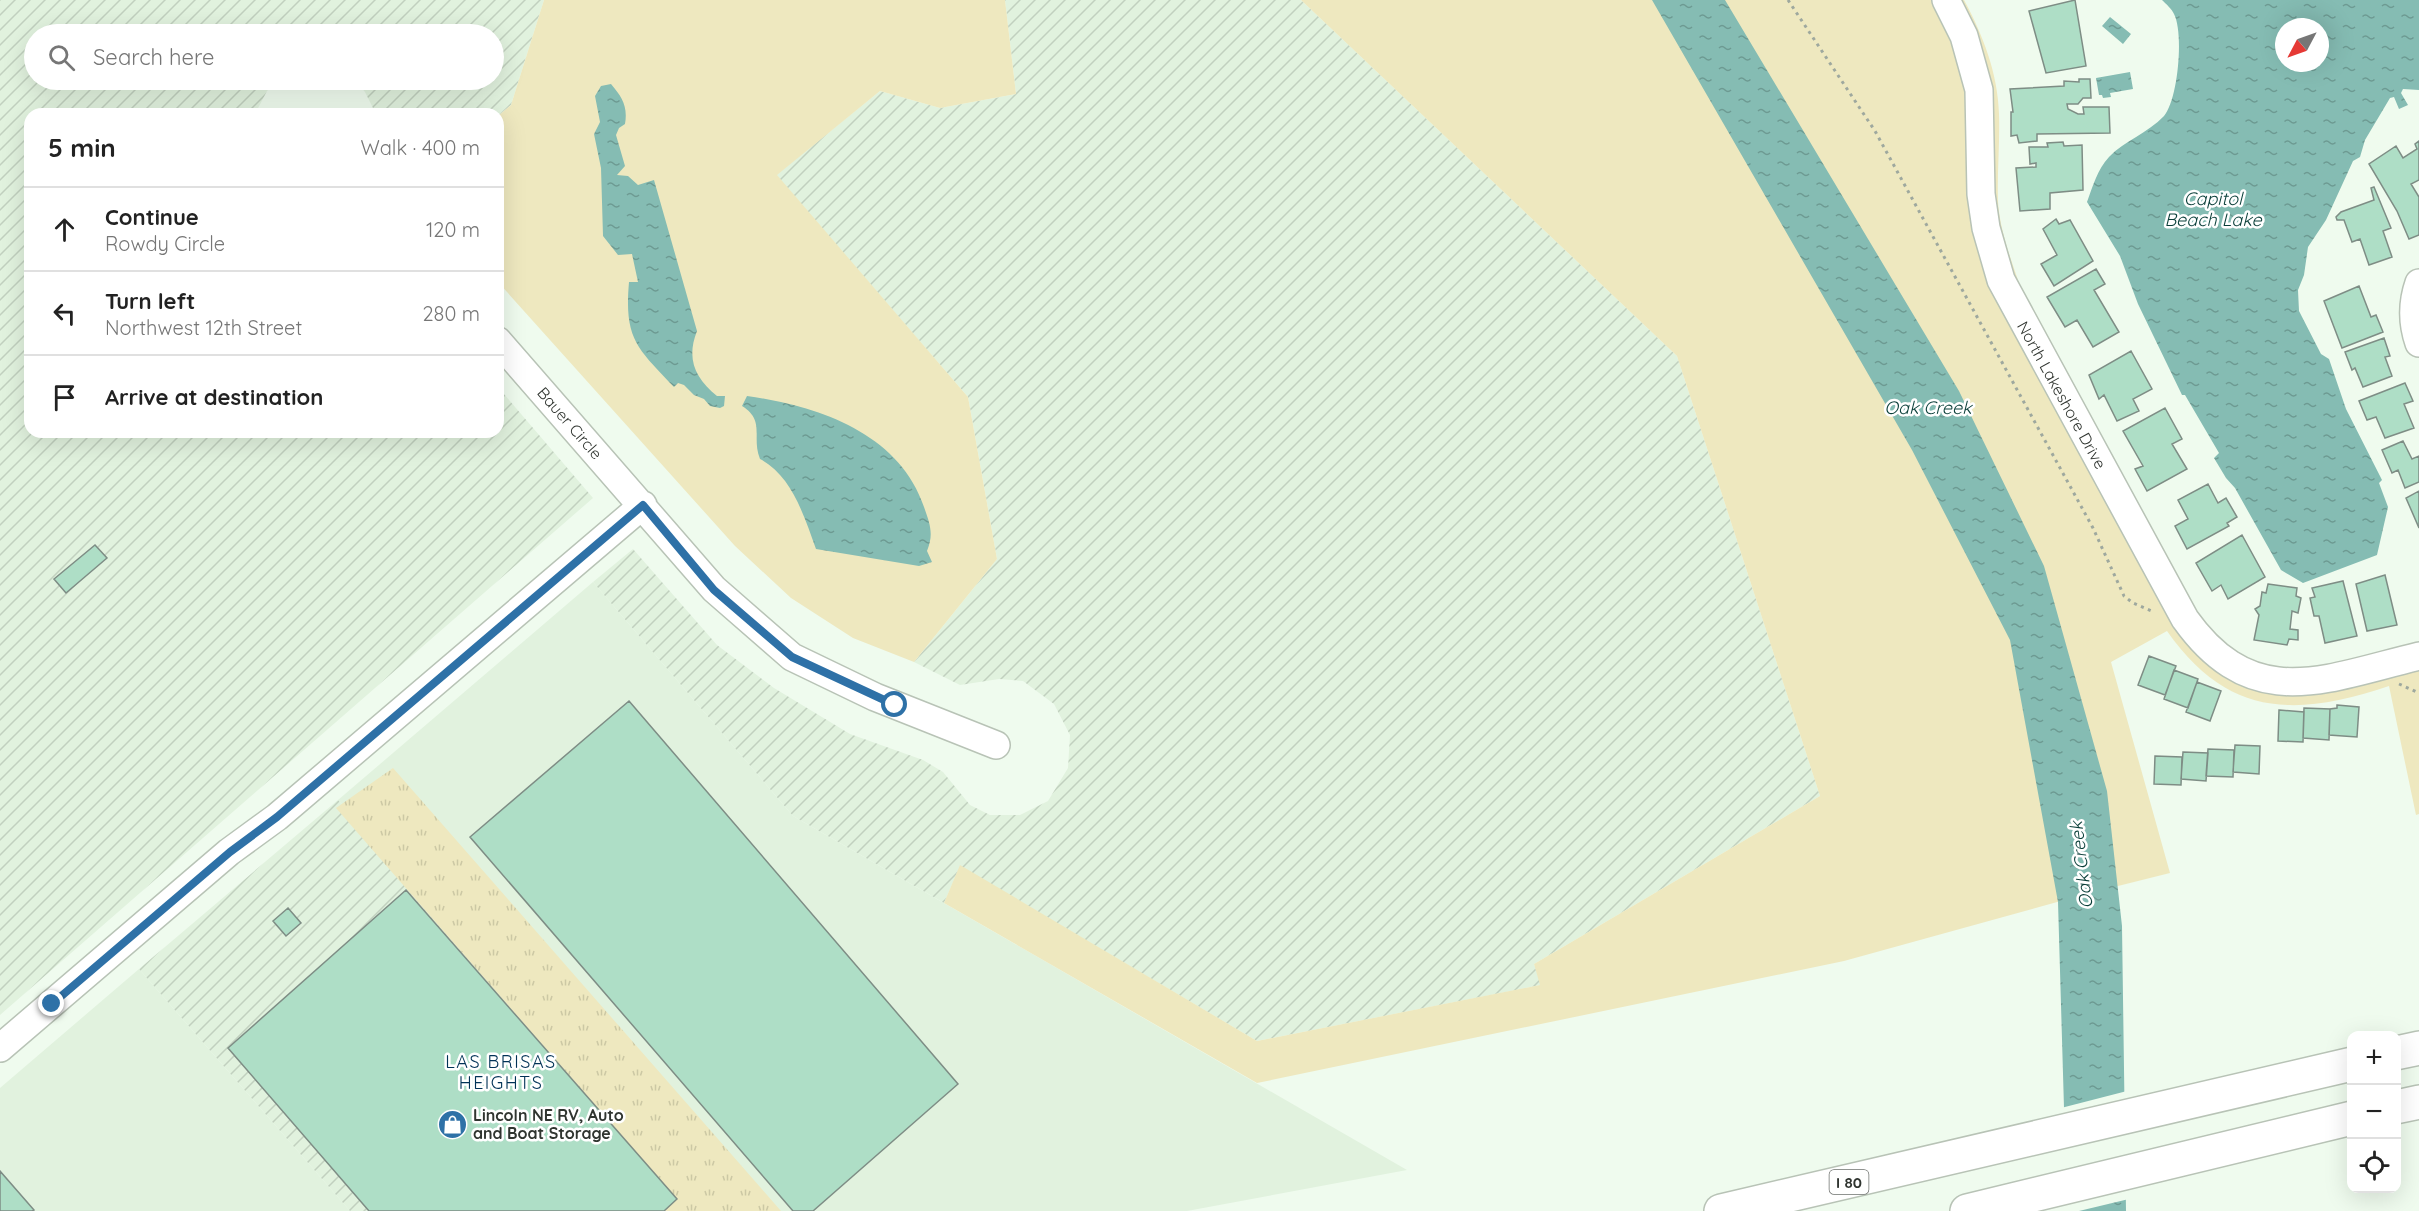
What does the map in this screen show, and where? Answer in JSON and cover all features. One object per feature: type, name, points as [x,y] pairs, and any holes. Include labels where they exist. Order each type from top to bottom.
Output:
[{"type":"highway","points":[[2401,1052],[2419,1048]]},
{"type":"highway","name":"I 80","points":[[1721,1211],[2347,1065]]},
{"type":"highway","points":[[2401,1106],[2419,1102]]},
{"type":"highway","points":[[1974,1210],[2347,1119]]},
{"type":"street","name":"North Lakeshore Drive","points":[[1946,0],[1964,36],[1979,90],[1981,194],[1986,228],[2001,280],[2185,619],[2216,655],[2252,676],[2292,683],[2325,679],[2419,656]]},
{"type":"street","points":[[2419,283],[2414,310],[2414,329],[2419,343]]},
{"type":"street","name":"Bauer Circle","points":[[504,348],[643,505],[714,590],[792,657],[875,697],[996,745]]},
{"type":"street","points":[[0,1048],[230,852],[277,817],[643,505]]},
{"type":"shaded area","points":[[0,0],[544,0],[511,105],[504,111],[504,108],[373,108],[363,90],[504,90],[504,24],[24,24],[24,90],[268,90],[258,108],[24,108],[24,438],[504,438],[504,394],[593,498],[0,1015]]},
{"type":"shaded area","points":[[1005,0],[1301,0],[1677,356],[1820,796],[1534,964],[1541,985],[1257,1041],[960,866],[944,903],[793,816],[593,582],[633,549],[717,645],[774,688],[850,734],[923,760],[943,772],[970,805],[990,815],[1020,815],[1048,801],[1068,768],[1070,735],[1054,704],[1023,681],[999,679],[960,685],[914,662],[997,559],[968,397],[776,175],[880,91],[940,108],[1016,94]]},
{"type":"shaded area","name":"LAS BRISAS HEIGHTS","points":[[593,582],[793,816],[1407,1170],[1187,1211],[694,1211],[338,800]]},
{"type":"shaded area","name":"LAS BRISAS HEIGHTS","points":[[338,800],[694,1211],[350,1211],[139,969]]},
{"type":"shaded area","points":[[139,969],[350,1211],[0,1211],[0,1088]]},
{"type":"green space","points":[[544,0],[1005,0],[1016,94],[940,108],[880,91],[777,175],[968,397],[997,559],[914,662],[853,638],[791,598],[735,546],[504,289],[504,111],[511,105]]},
{"type":"green space","points":[[1301,0],[1964,0],[1983,41],[1996,84],[1999,114],[1999,212],[2019,283],[2197,612],[2235,653],[2256,664],[2278,669],[2326,668],[2419,644],[2419,814],[2416,815],[2389,686],[2324,703],[2294,705],[2266,703],[2240,695],[2214,681],[2190,660],[2167,631],[2111,662],[2170,873],[1844,961],[1257,1083],[944,903],[960,865],[1257,1041],[1540,985],[1534,964],[1820,796],[1677,356]]},
{"type":"green space","points":[[393,768],[781,1211],[664,1211],[677,1199],[336,808]]},
{"type":"water","name":"Oak Creek","points":[[1652,0],[1725,0],[1959,391],[2044,566],[2107,791],[2122,926],[2126,1211],[2067,1211],[2058,902],[2010,640],[1912,450]]},
{"type":"water","name":"Capitol Beach Lake","points":[[2162,0],[2419,0],[2419,90],[2403,89],[2401,93],[2408,105],[2399,109],[2394,97],[2390,98],[2365,140],[2360,157],[2353,161],[2326,220],[2308,247],[2304,275],[2298,290],[2299,311],[2321,354],[2329,359],[2346,409],[2382,480],[2379,483],[2388,507],[2377,555],[2303,583],[2281,570],[2235,488],[2214,458],[2219,453],[2185,395],[2182,395],[2138,304],[2120,256],[2087,202],[2098,173],[2109,157],[2158,122],[2169,108],[2176,82],[2179,50],[2177,23],[2170,8]]},
{"type":"water","points":[[2110,17],[2131,34],[2123,44],[2102,26]]},
{"type":"water","points":[[2130,72],[2133,89],[2110,93],[2111,97],[2103,98],[2099,95],[2096,78]]},
{"type":"water","points":[[611,84],[621,98],[626,112],[625,124],[619,128],[616,135],[625,166],[617,175],[628,176],[638,185],[654,180],[697,331],[692,350],[695,367],[709,389],[717,396],[725,396],[724,406],[720,408],[710,406],[684,385],[678,383],[674,387],[642,352],[631,330],[629,282],[638,282],[632,254],[618,255],[603,236],[601,168],[594,134],[600,122],[595,96],[601,86]]},
{"type":"water","points":[[747,396],[801,407],[828,416],[876,442],[896,460],[912,481],[928,519],[930,539],[927,551],[932,562],[919,566],[816,549],[789,486],[771,466],[760,459],[754,418],[742,406]]},
{"type":"pier","points":[[2127,1091],[2129,1199],[2079,1211],[2064,1211],[2061,1108]]},
{"type":"building","points":[[2075,0],[2086,66],[2046,73],[2029,11]]},
{"type":"building","points":[[2079,79],[2090,79],[2091,98],[2083,98],[2078,104],[2067,104],[2068,109],[2084,114],[2083,107],[2109,107],[2110,133],[2037,134],[2037,141],[2019,143],[2017,135],[2011,136],[2011,112],[2013,112],[2010,89],[2064,86],[2064,81],[2079,82]]},
{"type":"building","points":[[2419,141],[2419,180],[2411,184],[2419,197],[2419,235],[2409,239],[2397,211],[2369,164],[2396,146],[2403,158],[2417,149],[2415,144]]},
{"type":"building","points":[[2063,142],[2064,146],[2082,145],[2083,190],[2050,193],[2050,209],[2020,211],[2016,168],[2036,167],[2036,163],[2030,164],[2029,147],[2048,147],[2047,143]]},
{"type":"building","points":[[2374,187],[2391,228],[2383,231],[2392,257],[2369,265],[2360,239],[2352,242],[2344,220],[2337,220],[2336,217],[2341,212],[2374,200],[2371,188]]},
{"type":"building","points":[[2056,219],[2059,224],[2070,220],[2093,261],[2054,286],[2041,264],[2057,255],[2043,229]]},
{"type":"building","points":[[2096,269],[2105,284],[2094,290],[2119,332],[2093,347],[2077,320],[2065,327],[2047,297]]},
{"type":"building","points":[[2359,286],[2371,317],[2376,315],[2383,332],[2342,348],[2324,301]]},
{"type":"building","points":[[2384,338],[2390,356],[2385,357],[2392,376],[2363,387],[2355,368],[2352,370],[2345,352]]},
{"type":"building","points":[[2131,351],[2152,389],[2133,399],[2139,411],[2117,421],[2104,395],[2099,399],[2089,375]]},
{"type":"building","points":[[2405,383],[2413,401],[2404,404],[2414,428],[2385,438],[2376,417],[2367,420],[2359,401]]},
{"type":"building","points":[[2165,408],[2182,439],[2172,444],[2187,469],[2147,491],[2135,469],[2143,466],[2123,431]]},
{"type":"building","points":[[2403,441],[2412,459],[2419,456],[2419,482],[2405,488],[2398,470],[2392,473],[2382,450]]},
{"type":"building","points":[[2208,484],[2218,503],[2226,498],[2237,517],[2227,523],[2229,526],[2187,549],[2175,526],[2188,519],[2178,500]]},
{"type":"building","points":[[2419,491],[2419,528],[2406,498]]},
{"type":"building","points":[[2242,535],[2265,577],[2228,599],[2221,585],[2212,591],[2196,563]]},
{"type":"building","points":[[95,545],[107,558],[66,593],[54,579]]},
{"type":"building","points":[[2385,575],[2397,625],[2367,631],[2356,584]]},
{"type":"building","points":[[2343,581],[2357,636],[2325,643],[2319,616],[2314,616],[2310,598],[2315,597],[2312,588]]},
{"type":"building","points":[[2268,584],[2297,588],[2296,596],[2301,598],[2298,613],[2292,611],[2290,629],[2298,630],[2298,640],[2289,639],[2287,645],[2254,640],[2259,615],[2255,609],[2260,606],[2262,592],[2266,593]]},
{"type":"building","points":[[2149,656],[2176,666],[2165,695],[2138,685]]},
{"type":"building","points":[[2174,670],[2198,679],[2188,708],[2164,699]]},
{"type":"building","points":[[2197,682],[2221,691],[2210,721],[2186,712]]},
{"type":"building","points":[[629,701],[958,1084],[813,1211],[793,1211],[470,837]]},
{"type":"building","points":[[2337,705],[2359,707],[2357,737],[2329,735],[2330,709],[2337,708]]},
{"type":"building","points":[[2304,708],[2330,709],[2329,740],[2303,738]]},
{"type":"building","points":[[2279,710],[2304,712],[2303,742],[2278,741]]},
{"type":"building","points":[[2235,745],[2260,746],[2259,774],[2233,772]]},
{"type":"building","points":[[2208,749],[2234,750],[2233,777],[2206,776]]},
{"type":"building","points":[[2183,752],[2208,753],[2206,781],[2181,779]]},
{"type":"building","points":[[2155,756],[2182,757],[2181,785],[2154,784]]},
{"type":"building","name":"LAS BRISAS HEIGHTS","points":[[406,890],[677,1199],[664,1211],[369,1211],[228,1048]]},
{"type":"building","points":[[288,908],[301,923],[286,936],[273,921]]},
{"type":"building","points":[[0,1171],[34,1210],[0,1211]]},
{"type":"place","name":"Lincoln NE RV, Auto and Boat Storage","points":[[452,1124]]},
{"type":"district","name":"LAS BRISAS HEIGHTS","points":[[501,1071]]},
{"type":"route","points":[[52,1004],[230,852],[277,817],[643,505],[714,590],[792,657],[895,705]]}]
